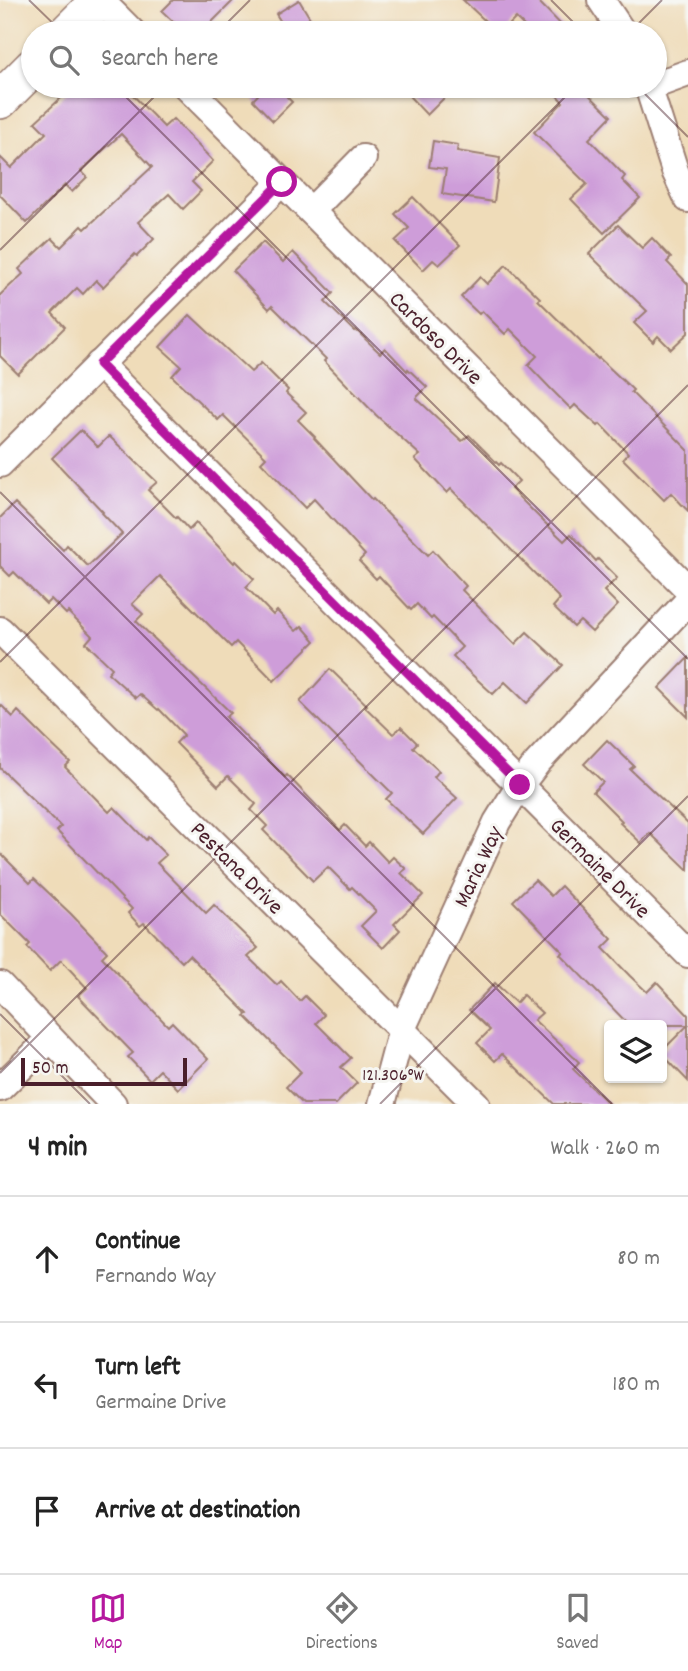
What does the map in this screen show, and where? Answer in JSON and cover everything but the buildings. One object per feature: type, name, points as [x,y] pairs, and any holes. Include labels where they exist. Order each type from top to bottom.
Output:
[{"type":"street","points":[[79,21],[100,0],[121,21]]},
{"type":"street","points":[[601,0],[616,21]]},
{"type":"street","points":[[667,80],[688,73]]},
{"type":"street","points":[[0,100],[21,78]]},
{"type":"street","name":"Cardoso Drive","points":[[198,98],[688,589]]},
{"type":"street","points":[[654,98],[675,171],[688,199]]},
{"type":"street","points":[[311,211],[363,158]]},
{"type":"street","points":[[0,464],[282,182]]},
{"type":"street","name":"Germaine Drive","points":[[99,364],[688,954]]},
{"type":"street","name":"Maria Way","points":[[382,1104],[402,1029],[497,822],[537,763],[688,601]]},
{"type":"street","name":"Pestana Drive","points":[[0,630],[475,1104]]},
{"type":"street","points":[[0,985],[113,1104]]},
{"type":"street","points":[[0,1088],[50,1039]]},
{"type":"route","points":[[282,182],[99,364],[520,785]]}]
